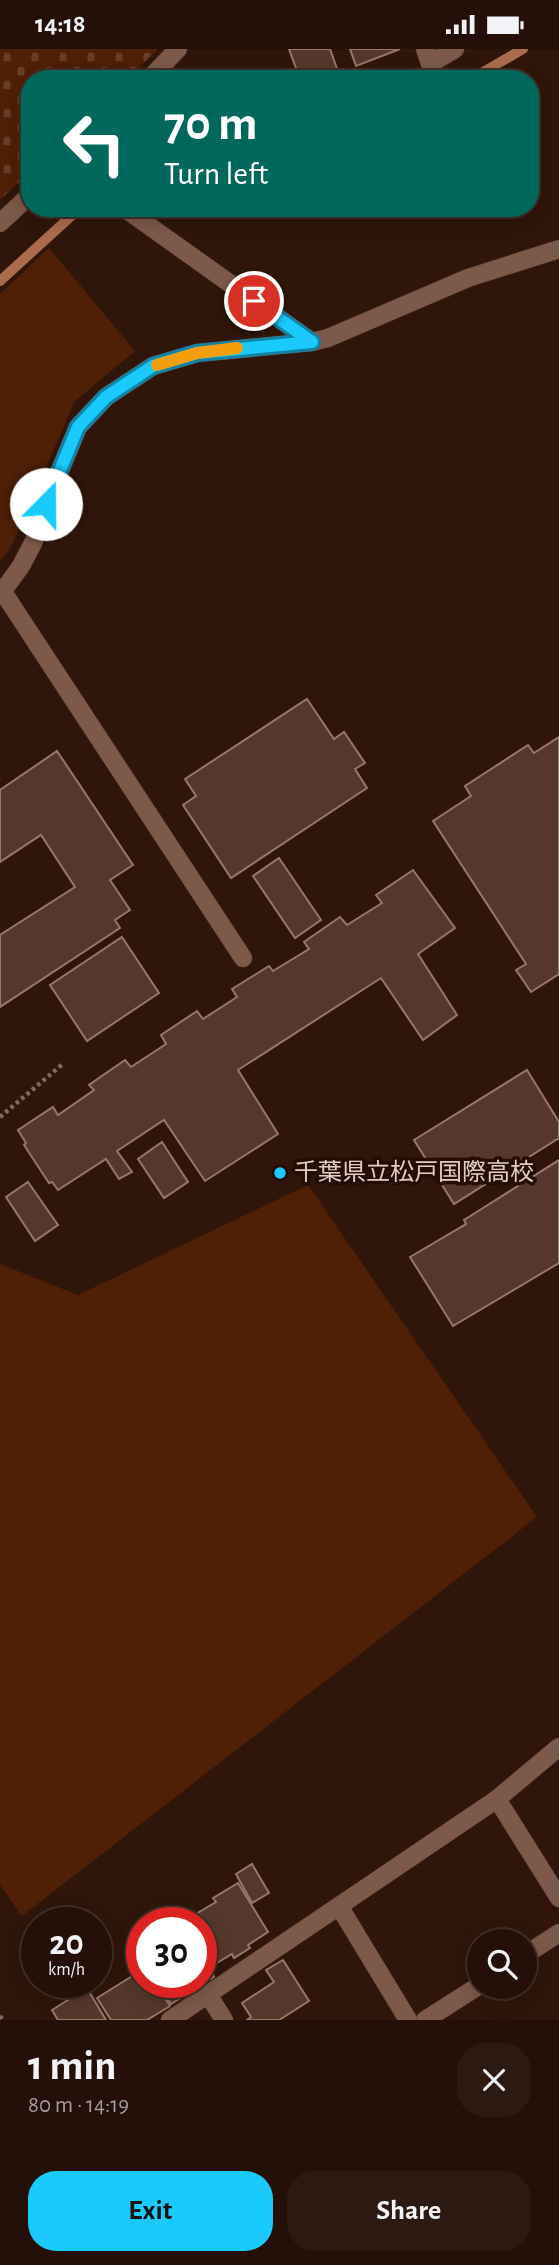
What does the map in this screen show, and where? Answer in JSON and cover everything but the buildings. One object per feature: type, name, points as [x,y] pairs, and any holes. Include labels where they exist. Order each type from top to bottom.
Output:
[{"type":"street","points":[[158,70],[178,49]]},
{"type":"street","points":[[425,49],[430,64],[456,49]]},
{"type":"street","points":[[0,223],[21,203]]},
{"type":"street","points":[[137,217],[312,342]]},
{"type":"street","points":[[243,958],[1,593],[34,541],[46,504],[78,427],[106,397],[153,366],[197,353],[312,342],[328,338],[468,278],[559,249]]},
{"type":"street","points":[[217,1990],[497,1799],[559,1747]]},
{"type":"street","points":[[497,1799],[559,1898]]},
{"type":"street","points":[[339,1906],[408,2020]]},
{"type":"street","points":[[537,1947],[559,1933]]},
{"type":"street","points":[[425,2020],[467,1993]]},
{"type":"street","points":[[170,2020],[206,1998]]},
{"type":"street","points":[[210,1998],[224,2020]]},
{"type":"path","points":[[0,1117],[64,1063]]},
{"type":"path","points":[[0,2016],[4,2020]]},
{"type":"green space","points":[[0,49],[158,49],[136,70],[21,70],[21,180],[0,200]]},
{"type":"green space","points":[[49,248],[135,351],[75,401],[11,547],[0,561],[0,294]]},
{"type":"green space","points":[[308,1185],[537,1517],[34,1907],[21,1907],[21,1915],[0,1885],[0,1264],[78,1295]]},
{"type":"waterway","points":[[487,70],[523,49]]},
{"type":"waterway","points":[[0,281],[70,217]]},
{"type":"slow traffic","points":[[157,365],[197,353],[237,348]]},
{"type":"place","name":"千葉県立松戸国際高校","points":[[280,1173]]},
{"type":"route","points":[[46,504],[78,427],[106,397],[153,366],[197,353],[312,342],[254,301]]}]
